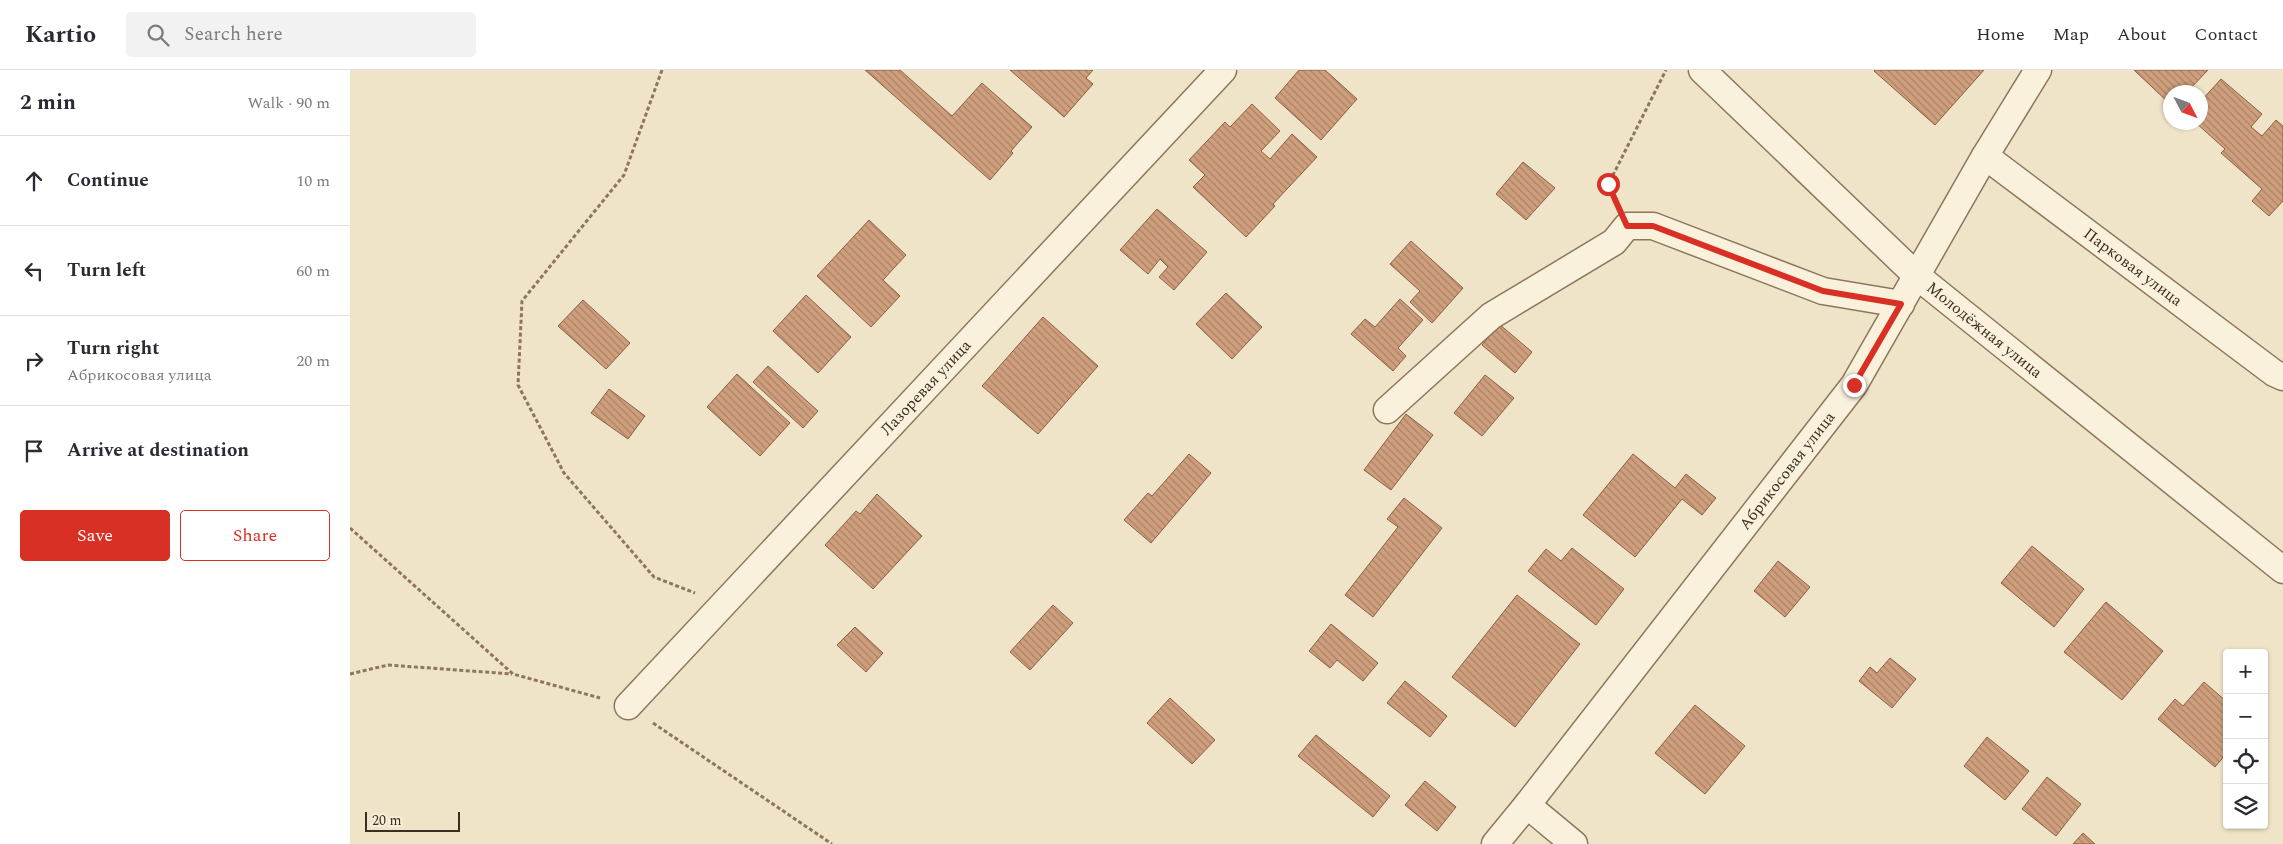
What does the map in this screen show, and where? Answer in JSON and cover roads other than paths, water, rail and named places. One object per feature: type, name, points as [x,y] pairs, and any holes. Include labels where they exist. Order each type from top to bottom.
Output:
[{"type":"street","name":"Лазоревая улица","points":[[628,706],[1223,70]]},
{"type":"street","name":"Молодёжная улица","points":[[1702,70],[1917,276],[2283,570]]},
{"type":"street","name":"Абрикосовая улица","points":[[1495,844],[1854,385],[1985,156],[2038,70]]},
{"type":"street","name":"Парковая улица","points":[[1985,156],[2274,373],[2283,377]]},
{"type":"street","points":[[1387,410],[1491,316],[1614,242],[1627,226],[1653,226],[1823,291],[1901,304]]},
{"type":"street","points":[[1527,805],[1574,844]]}]
